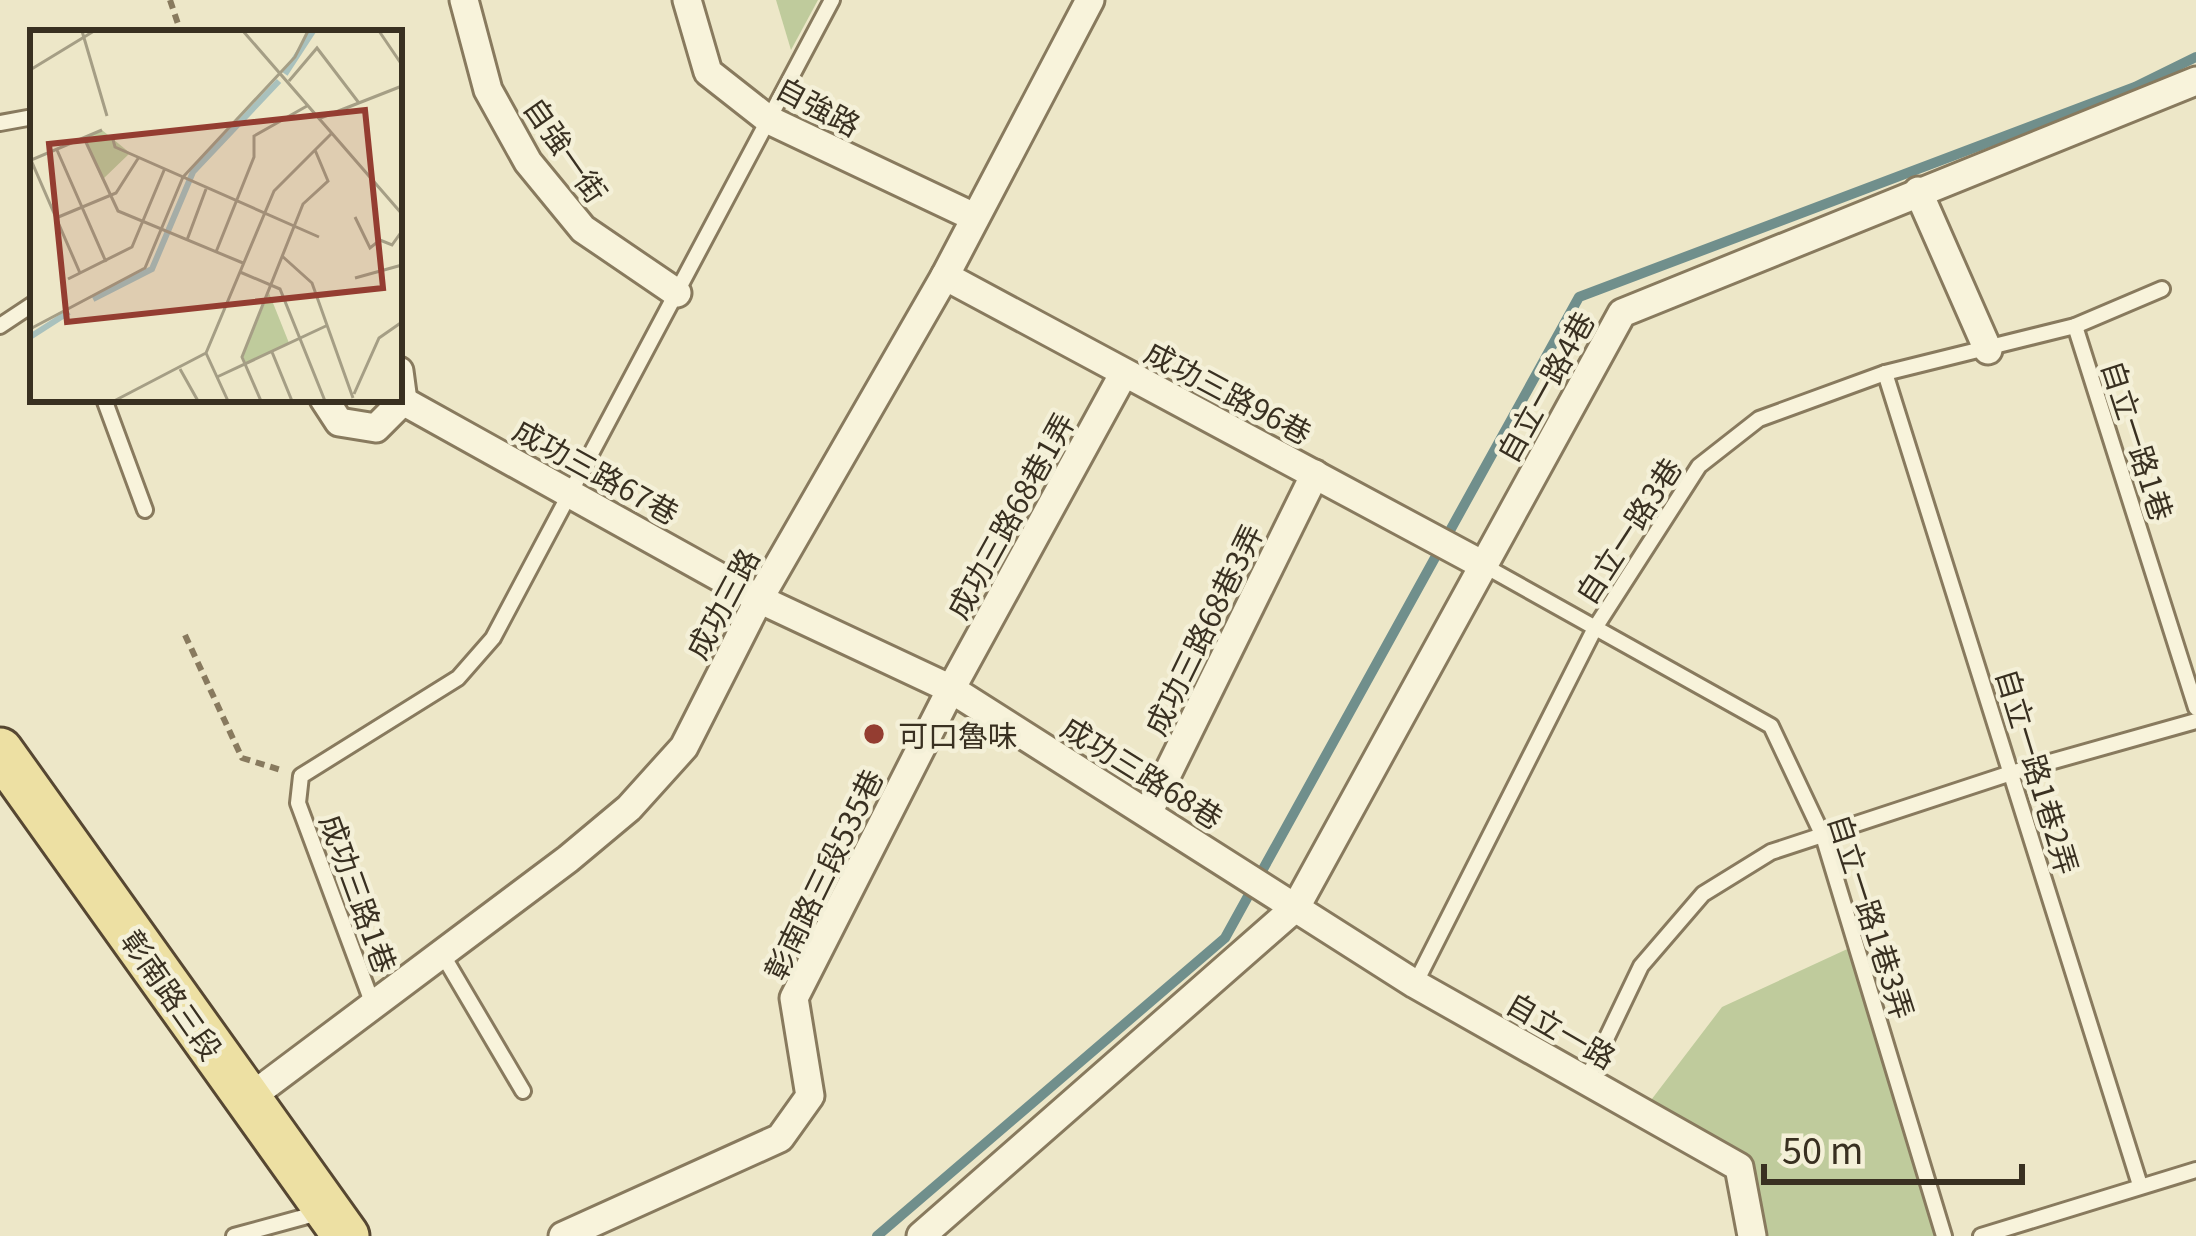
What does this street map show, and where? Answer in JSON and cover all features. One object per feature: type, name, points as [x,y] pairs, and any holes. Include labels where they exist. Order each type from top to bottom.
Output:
[{"type":"main road","name":"彰南路三段","points":[[0,751],[338,1223]]},
{"type":"street","name":"自強一街","points":[[464,0],[488,90],[529,161],[583,229],[677,293]]},
{"type":"street","name":"自強路","points":[[687,0],[708,72],[769,120],[974,218]]},
{"type":"street","name":"成功三路","points":[[248,1100],[629,808],[684,747],[759,599],[945,276],[1090,0]]},
{"type":"street","name":"自立一路4巷","points":[[1296,907],[1622,313],[2196,81]]},
{"type":"street","points":[[1918,191],[1988,350]]},
{"type":"street","name":"成功三路96巷","points":[[945,276],[1483,565]]},
{"type":"street","name":"成功三路68巷1弄","points":[[951,689],[1124,373]]},
{"type":"street","points":[[326,402],[339,422],[363,430],[388,422],[403,401],[402,394]]},
{"type":"street","name":"成功三路67巷","points":[[403,401],[759,599]]},
{"type":"street","name":"成功三路68巷3弄","points":[[1148,812],[1315,474]]},
{"type":"street","name":"成功三路68巷","points":[[759,599],[951,689],[1296,907]]},
{"type":"street","name":"彰南路三段535巷","points":[[563,1236],[780,1138],[810,1096],[794,998],[951,689]]},
{"type":"street","points":[[921,1236],[1296,907]]},
{"type":"street","name":"自立一路","points":[[1296,907],[1415,984],[1739,1167],[1752,1236]]},
{"type":"lane","points":[[301,776],[458,678],[493,638],[832,0]]},
{"type":"lane","points":[[0,123],[30,118]]},
{"type":"lane","name":"自立一路3巷","points":[[1415,984],[1595,628],[1699,466],[1759,419],[1885,373],[2075,326],[2162,289]]},
{"type":"lane","points":[[0,326],[30,306]]},
{"type":"lane","name":"自立一路1巷","points":[[2075,326],[2196,708]]},
{"type":"lane","name":"自立一路1巷2弄","points":[[1885,373],[2140,1186]]},
{"type":"lane","points":[[105,402],[146,510]]},
{"type":"lane","name":"自立一路1巷3弄","points":[[1483,565],[1771,726],[1822,836],[1944,1236]]},
{"type":"lane","points":[[1586,1081],[1641,966],[1703,894],[1771,852],[2012,773],[2196,721]]},
{"type":"lane","name":"成功三路1巷","points":[[301,776],[298,803],[372,1002]]},
{"type":"lane","points":[[441,952],[524,1091]]},
{"type":"lane","points":[[1981,1236],[2196,1170]]},
{"type":"lane","points":[[234,1236],[338,1223]]},
{"type":"path","points":[[170,0],[181,30]]},
{"type":"path","points":[[185,634],[242,758],[301,776]]},
{"type":"green space","points":[[776,0],[818,0],[791,50]]},
{"type":"green space","points":[[1856,945],[1944,1236],[1752,1236],[1739,1167],[1642,1112],[1722,1007]]},
{"type":"waterway","points":[[877,1236],[1225,938],[1579,297],[2135,87],[2196,57]]},
{"type":"place","name":"可口魯味","points":[[874,734]]}]
